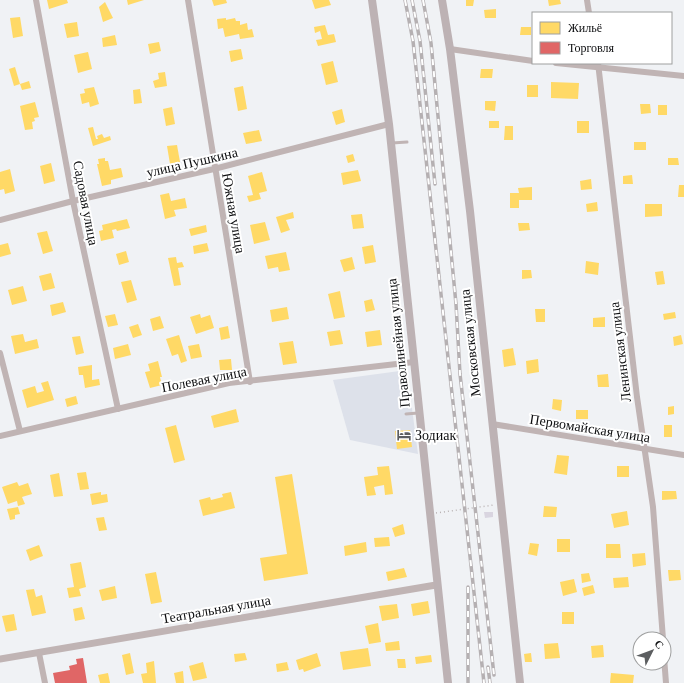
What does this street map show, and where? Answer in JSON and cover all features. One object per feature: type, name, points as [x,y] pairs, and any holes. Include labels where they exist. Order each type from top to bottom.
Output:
[{"type":"main road","name":"Праволинейная улица","points":[[372,0],[389,124],[418,413],[431,514],[436,585],[448,683]]},
{"type":"main road","name":"Московская улица","points":[[442,0],[450,48],[470,211],[520,683]]},
{"type":"street","name":"Садовая улица","points":[[36,0],[73,201],[118,409]]},
{"type":"street","name":"Южная улица","points":[[188,0],[214,170],[250,382]]},
{"type":"street","points":[[587,0],[589,12]]},
{"type":"street","points":[[450,48],[532,61]]},
{"type":"street","points":[[570,64],[684,76]]},
{"type":"street","name":"Ленинская улица","points":[[598,66],[644,448],[653,507],[662,631]]},
{"type":"street","name":"улица Пушкина","points":[[0,220],[73,201],[214,170],[389,124]]},
{"type":"street","points":[[0,354],[20,431]]},
{"type":"street","name":"Полевая улица","points":[[0,436],[229,383],[250,382],[414,362]]},
{"type":"street","name":"Первомайская улица","points":[[492,424],[684,455]]},
{"type":"street","name":"Театральная улица","points":[[0,659],[436,585]]},
{"type":"street","points":[[39,653],[45,683]]},
{"type":"street","points":[[665,671],[666,683]]},
{"type":"lane","points":[[391,143],[407,142]]},
{"type":"lane","points":[[406,414],[418,413]]},
{"type":"path","points":[[431,514],[501,504]]},
{"type":"shaded area","points":[[407,370],[418,454],[350,440],[333,380]]},
{"type":"building: Жильё","points":[[47,0],[67,0],[68,3],[49,9]]},
{"type":"building: Жильё","points":[[127,0],[144,0],[128,5]]},
{"type":"building: Жильё","points":[[212,0],[226,0],[227,3],[214,6]]},
{"type":"building: Жильё","points":[[312,0],[329,0],[331,5],[315,9]]},
{"type":"building: Жильё","points":[[466,0],[474,0],[473,6],[466,6]]},
{"type":"building: Жильё","points":[[548,0],[560,0],[561,4],[549,6]]},
{"type":"building: Жильё","points":[[105,2],[113,18],[103,22],[99,7]]},
{"type":"building: Жильё","points":[[496,9],[496,18],[485,18],[484,10]]},
{"type":"building: Жильё","points":[[20,17],[23,36],[13,38],[10,18]]},
{"type":"building: Жильё","points":[[226,18],[226,20],[235,18],[236,21],[240,21],[240,25],[247,23],[248,30],[252,29],[254,37],[240,39],[239,34],[225,37],[223,28],[218,29],[217,19]]},
{"type":"building: Жильё","points":[[77,22],[79,36],[67,38],[64,24]]},
{"type":"building: Жильё","points":[[325,25],[328,35],[334,34],[336,42],[318,46],[316,40],[322,39],[320,31],[315,33],[314,27]]},
{"type":"building: Жильё","points":[[521,27],[531,27],[531,35],[520,35]]},
{"type":"building: Жильё","points":[[115,35],[117,45],[103,47],[102,38]]},
{"type":"building: Жильё","points":[[159,42],[161,51],[150,54],[148,44]]},
{"type":"building: Жильё","points":[[241,49],[243,59],[231,62],[229,51]]},
{"type":"building: Жильё","points":[[88,52],[92,69],[78,73],[74,55]]},
{"type":"building: Жильё","points":[[333,61],[338,82],[326,85],[321,64]]},
{"type":"building: Жильё","points":[[15,67],[20,84],[14,86],[9,69]]},
{"type":"building: Жильё","points":[[481,69],[493,69],[492,78],[480,78]]},
{"type":"building: Жильё","points":[[165,72],[167,86],[155,88],[153,81],[159,79],[158,73]]},
{"type":"building: Жильё","points":[[29,81],[31,88],[22,90],[20,84]]},
{"type":"building: Жильё","points":[[551,82],[579,83],[578,99],[551,98]]},
{"type":"building: Жильё","points":[[527,85],[538,85],[538,97],[527,97]]},
{"type":"building: Жильё","points":[[243,86],[247,109],[238,111],[234,88]]},
{"type":"building: Жильё","points":[[94,87],[99,104],[90,107],[89,102],[82,104],[80,94],[85,93],[84,89]]},
{"type":"building: Жильё","points":[[140,89],[142,103],[134,104],[133,90]]},
{"type":"building: Жильё","points":[[485,101],[496,101],[495,111],[485,110]]},
{"type":"building: Жильё","points":[[35,102],[39,117],[34,118],[35,121],[32,122],[33,129],[25,130],[20,106]]},
{"type":"building: Жильё","points":[[640,104],[650,104],[651,113],[641,114]]},
{"type":"building: Жильё","points":[[658,105],[667,105],[667,115],[658,115]]},
{"type":"building: Жильё","points":[[172,107],[175,124],[166,126],[163,109]]},
{"type":"building: Жильё","points":[[342,109],[345,122],[336,125],[332,112]]},
{"type":"building: Жильё","points":[[489,121],[499,121],[499,128],[489,128]]},
{"type":"building: Жильё","points":[[577,121],[589,121],[589,133],[577,133]]},
{"type":"building: Жильё","points":[[505,126],[513,126],[513,140],[504,140]]},
{"type":"building: Жильё","points":[[93,127],[96,139],[98,139],[97,136],[102,134],[104,138],[110,136],[111,140],[93,146],[88,128]]},
{"type":"building: Жильё","points":[[259,130],[262,141],[246,144],[243,133]]},
{"type":"building: Жильё","points":[[634,142],[646,142],[646,150],[634,150]]},
{"type":"building: Жильё","points":[[177,145],[180,162],[170,164],[167,146]]},
{"type":"building: Жильё","points":[[353,154],[355,161],[348,163],[346,156]]},
{"type":"building: Жильё","points":[[105,158],[105,161],[108,161],[110,170],[121,168],[123,177],[111,180],[111,184],[102,186],[97,164],[99,164],[98,159]]},
{"type":"building: Жильё","points":[[668,158],[678,158],[679,165],[668,165]]},
{"type":"building: Жильё","points":[[51,163],[55,181],[44,184],[40,166]]},
{"type":"building: Жильё","points":[[10,169],[15,191],[5,194],[4,189],[0,190],[0,172]]},
{"type":"building: Жильё","points":[[358,170],[361,181],[343,185],[341,173]]},
{"type":"building: Жильё","points":[[262,172],[267,191],[259,193],[261,199],[249,202],[247,196],[253,195],[248,176]]},
{"type":"building: Жильё","points":[[632,175],[633,184],[623,184],[623,176]]},
{"type":"building: Жильё","points":[[591,179],[592,189],[581,190],[580,181]]},
{"type":"building: Жильё","points":[[679,185],[684,185],[684,197],[678,197]]},
{"type":"building: Жильё","points":[[532,187],[532,200],[519,200],[519,208],[510,208],[510,193],[519,193],[518,188]]},
{"type":"building: Жильё","points":[[169,193],[171,201],[185,198],[187,208],[174,210],[176,216],[165,219],[160,195]]},
{"type":"building: Жильё","points":[[597,202],[598,211],[587,212],[586,204]]},
{"type":"building: Жильё","points":[[645,204],[662,204],[662,216],[645,217]]},
{"type":"building: Жильё","points":[[293,212],[294,218],[286,220],[290,230],[281,233],[276,217]]},
{"type":"building: Жильё","points":[[362,214],[364,228],[353,229],[351,215]]},
{"type":"building: Жильё","points":[[127,219],[130,228],[117,231],[116,229],[112,230],[114,238],[101,241],[99,231],[103,230],[102,225]]},
{"type":"building: Жильё","points":[[265,222],[270,240],[254,244],[250,225]]},
{"type":"building: Жильё","points":[[518,223],[529,223],[530,230],[519,231]]},
{"type":"building: Жильё","points":[[206,225],[207,232],[191,236],[189,229]]},
{"type":"building: Жильё","points":[[47,231],[53,251],[43,254],[37,233]]},
{"type":"building: Жильё","points":[[8,243],[11,254],[0,257],[0,245]]},
{"type":"building: Жильё","points":[[207,243],[209,251],[194,254],[193,246]]},
{"type":"building: Жильё","points":[[373,245],[376,262],[365,264],[362,247]]},
{"type":"building: Жильё","points":[[126,251],[129,262],[119,265],[116,254]]},
{"type":"building: Жильё","points":[[286,252],[290,270],[279,272],[278,267],[268,269],[265,256]]},
{"type":"building: Жильё","points":[[176,257],[177,263],[182,262],[184,267],[178,268],[181,285],[174,286],[168,258]]},
{"type":"building: Жильё","points":[[352,257],[355,269],[344,272],[340,260]]},
{"type":"building: Жильё","points":[[586,261],[599,263],[598,275],[585,273]]},
{"type":"building: Жильё","points":[[522,270],[531,270],[532,278],[522,279]]},
{"type":"building: Жильё","points":[[663,271],[665,284],[657,285],[655,272]]},
{"type":"building: Жильё","points":[[51,273],[55,288],[43,291],[39,276]]},
{"type":"building: Жильё","points":[[131,280],[137,300],[127,303],[121,282]]},
{"type":"building: Жильё","points":[[23,286],[27,301],[12,305],[8,290]]},
{"type":"building: Жильё","points":[[340,291],[345,317],[334,319],[328,294]]},
{"type":"building: Жильё","points":[[372,299],[375,310],[366,312],[364,301]]},
{"type":"building: Жильё","points":[[63,302],[66,312],[52,316],[50,305]]},
{"type":"building: Жильё","points":[[287,307],[289,319],[272,322],[270,310]]},
{"type":"building: Жильё","points":[[535,309],[545,309],[545,322],[536,322]]},
{"type":"building: Жильё","points":[[675,312],[676,318],[664,320],[663,314]]},
{"type":"building: Жильё","points":[[115,314],[118,325],[108,327],[105,316]]},
{"type":"building: Жильё","points":[[200,314],[201,318],[210,315],[214,328],[196,334],[190,317]]},
{"type":"building: Жильё","points":[[160,316],[164,328],[153,331],[150,319]]},
{"type":"building: Жильё","points":[[605,317],[605,327],[593,327],[593,318]]},
{"type":"building: Жильё","points":[[138,324],[142,335],[133,338],[129,327]]},
{"type":"building: Жильё","points":[[228,326],[230,338],[221,340],[219,328]]},
{"type":"building: Жильё","points":[[340,330],[343,344],[330,346],[327,332]]},
{"type":"building: Жильё","points":[[380,330],[382,345],[367,347],[365,332]]},
{"type":"building: Жильё","points":[[23,334],[25,342],[37,339],[39,348],[15,354],[11,336]]},
{"type":"building: Жильё","points":[[179,335],[187,361],[181,363],[178,354],[172,356],[166,339]]},
{"type":"building: Жильё","points":[[681,335],[683,344],[674,346],[673,337]]},
{"type":"building: Жильё","points":[[80,336],[84,353],[76,355],[72,337]]},
{"type":"building: Жильё","points":[[293,341],[297,363],[283,365],[279,343]]},
{"type":"building: Жильё","points":[[128,344],[131,355],[115,359],[113,348]]},
{"type":"building: Жильё","points":[[199,344],[202,357],[191,359],[188,346]]},
{"type":"building: Жильё","points":[[513,348],[516,365],[504,367],[502,350]]},
{"type":"building: Жильё","points":[[231,359],[232,370],[220,370],[219,360]]},
{"type":"building: Жильё","points":[[538,359],[539,372],[527,374],[526,361]]},
{"type":"building: Жильё","points":[[158,361],[162,377],[160,377],[162,385],[150,388],[145,372],[150,371],[148,364]]},
{"type":"building: Жильё","points":[[92,365],[92,380],[99,379],[100,385],[85,388],[83,375],[79,375],[78,367]]},
{"type":"building: Жильё","points":[[608,374],[609,387],[598,387],[597,375]]},
{"type":"building: Жильё","points":[[48,381],[54,400],[27,408],[22,390],[35,386],[37,393],[44,391],[41,383]]},
{"type":"building: Жильё","points":[[76,396],[78,404],[67,407],[65,399]]},
{"type":"building: Жильё","points":[[553,399],[562,400],[561,411],[552,409]]},
{"type":"building: Жильё","points":[[674,406],[674,414],[668,415],[668,407]]},
{"type":"building: Жильё","points":[[236,409],[239,422],[214,428],[211,416]]},
{"type":"building: Жильё","points":[[576,410],[588,410],[588,419],[576,419]]},
{"type":"building: Жильё","points":[[176,425],[185,460],[174,463],[165,428]]},
{"type":"building: Жильё","points":[[664,425],[672,425],[672,437],[664,437]]},
{"type":"building: Жильё","points":[[410,430],[412,447],[397,449],[395,431]]},
{"type":"building: Жильё","points":[[557,455],[569,456],[567,475],[554,473]]},
{"type":"building: Жильё","points":[[389,466],[393,494],[385,495],[384,485],[374,487],[376,495],[367,496],[364,477],[378,475],[377,467]]},
{"type":"building: Жильё","points":[[617,466],[629,466],[629,477],[617,477]]},
{"type":"building: Жильё","points":[[86,472],[89,489],[80,490],[77,473]]},
{"type":"building: Жильё","points":[[59,473],[63,496],[54,497],[50,475]]},
{"type":"building: Жильё","points":[[292,474],[308,574],[264,581],[260,558],[287,554],[275,477]]},
{"type":"building: Жильё","points":[[17,482],[19,486],[28,483],[32,494],[22,497],[25,504],[18,506],[17,501],[8,504],[2,487]]},
{"type":"building: Жильё","points":[[662,491],[676,491],[677,499],[662,500]]},
{"type":"building: Жильё","points":[[101,492],[101,495],[107,494],[108,502],[92,505],[90,494]]},
{"type":"building: Жильё","points":[[231,492],[235,508],[203,516],[199,500],[210,497],[211,500],[223,497],[222,494]]},
{"type":"building: Жильё","points":[[544,506],[557,507],[556,517],[543,517]]},
{"type":"building: Жильё","points":[[18,507],[20,514],[15,515],[15,519],[10,520],[7,509]]},
{"type":"building: Жильё","points":[[627,511],[629,525],[614,528],[611,514]]},
{"type":"building: Жильё","points":[[104,517],[107,530],[99,531],[96,518]]},
{"type":"building: Жильё","points":[[403,524],[405,534],[395,537],[392,528]]},
{"type":"building: Жильё","points":[[389,537],[390,546],[375,547],[374,538]]},
{"type":"building: Жильё","points":[[557,539],[570,539],[570,552],[557,552]]},
{"type":"building: Жильё","points":[[366,542],[367,552],[345,556],[344,546]]},
{"type":"building: Жильё","points":[[530,543],[539,544],[537,556],[528,554]]},
{"type":"building: Жильё","points":[[606,544],[620,544],[621,558],[606,558]]},
{"type":"building: Жильё","points":[[39,545],[43,556],[30,561],[26,550]]},
{"type":"building: Жильё","points":[[645,553],[646,565],[633,567],[632,554]]},
{"type":"building: Жильё","points":[[81,562],[86,587],[79,589],[81,596],[69,598],[67,588],[74,587],[70,564]]},
{"type":"building: Жильё","points":[[404,568],[407,577],[388,581],[386,572]]},
{"type":"building: Жильё","points":[[668,570],[680,570],[681,580],[669,581]]},
{"type":"building: Жильё","points":[[156,572],[162,602],[151,604],[145,574]]},
{"type":"building: Жильё","points":[[589,573],[591,581],[582,583],[581,574]]},
{"type":"building: Жильё","points":[[628,577],[629,587],[614,588],[613,578]]},
{"type":"building: Жильё","points":[[574,579],[577,592],[563,596],[560,582]]},
{"type":"building: Жильё","points":[[593,585],[595,593],[584,596],[582,588]]},
{"type":"building: Жильё","points":[[115,586],[117,598],[102,601],[99,590]]},
{"type":"building: Жильё","points":[[34,589],[36,597],[42,595],[46,613],[32,616],[26,590]]},
{"type":"building: Жильё","points":[[428,601],[430,613],[413,616],[411,604]]},
{"type":"building: Жильё","points":[[397,604],[399,618],[382,621],[379,606]]},
{"type":"building: Жильё","points":[[82,607],[85,619],[75,621],[73,609]]},
{"type":"building: Жильё","points":[[562,612],[574,612],[574,624],[562,624]]},
{"type":"building: Жильё","points":[[14,614],[17,630],[6,632],[2,616]]},
{"type":"building: Жильё","points":[[378,623],[381,642],[369,644],[365,626]]},
{"type":"building: Жильё","points":[[399,641],[400,650],[386,651],[385,643]]},
{"type":"building: Жильё","points":[[558,643],[560,658],[545,659],[544,644]]},
{"type":"building: Жильё","points":[[603,645],[604,657],[592,658],[591,646]]},
{"type":"building: Жильё","points":[[368,648],[371,666],[343,670],[340,652]]},
{"type":"building: Жильё","points":[[130,653],[134,673],[126,675],[122,655]]},
{"type":"building: Жильё","points":[[245,653],[247,660],[235,662],[234,654]]},
{"type":"building: Жильё","points":[[317,653],[321,666],[304,672],[303,669],[299,670],[296,660]]},
{"type":"building: Жильё","points":[[531,653],[532,662],[525,662],[524,654]]},
{"type":"building: Жильё","points":[[431,655],[432,662],[416,664],[415,657]]},
{"type":"building: Жильё","points":[[397,659],[405,659],[406,668],[398,668]]},
{"type":"building: Жильё","points":[[154,661],[156,683],[143,683],[141,674],[147,673],[146,663]]},
{"type":"building: Жильё","points":[[203,662],[207,678],[193,681],[189,666]]},
{"type":"building: Жильё","points":[[287,662],[289,670],[277,672],[276,664]]},
{"type":"building: Жильё","points":[[183,671],[184,683],[176,683],[174,673]]},
{"type":"building: Жильё","points":[[108,673],[110,683],[100,683],[98,675]]},
{"type":"building: Жильё","points":[[611,673],[634,675],[633,683],[610,683]]},
{"type":"building: Торговля","points":[[83,658],[87,683],[55,683],[53,673],[70,670],[69,666],[77,664],[76,659]]},
{"type":"building: Прочее","points":[[484,512],[493,512],[493,517],[485,518]]},
{"type":"railway","points":[[405,0],[413,41],[484,683]]},
{"type":"railway","points":[[412,0],[420,41],[435,184]]},
{"type":"railway","points":[[423,0],[431,43],[456,304],[460,374],[494,675]]},
{"type":"railway","points":[[468,587],[468,683]]},
{"type":"railway","points":[[488,667],[490,683]]},
{"type":"place","name":"Зодиак","points":[[404,435]]}]
